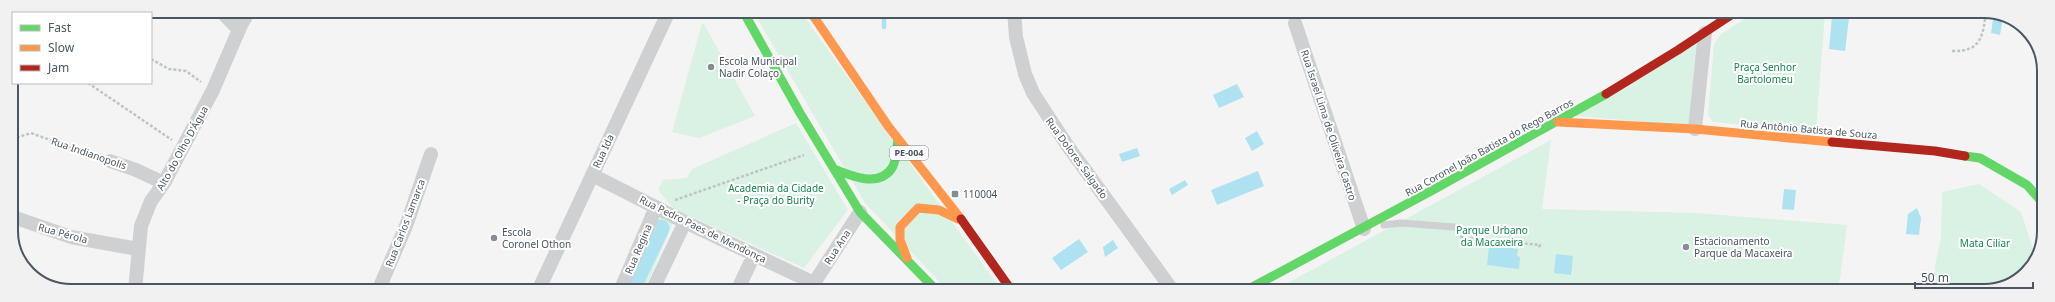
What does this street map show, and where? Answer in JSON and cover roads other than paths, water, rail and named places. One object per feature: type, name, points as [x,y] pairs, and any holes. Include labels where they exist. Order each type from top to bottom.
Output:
[{"type":"street","points":[[228,18],[239,30]]},
{"type":"street","name":"Alto do Olho D'Água","points":[[135,284],[141,226],[151,201],[164,184],[184,148],[213,90],[245,18]]},
{"type":"street","name":"Rua Ida","points":[[541,284],[666,18]]},
{"type":"street","points":[[747,18],[860,212],[930,284]]},
{"type":"street","name":"PE-004","points":[[815,18],[898,140],[962,221],[1007,284]]},
{"type":"street","name":"Rua Dolores Salgado","points":[[1015,18],[1016,37],[1025,74],[1033,93],[1062,139],[1168,284]]},
{"type":"street","name":"Rua Coronel João Batista do Rego Barros","points":[[1258,284],[1364,229],[1558,122],[1705,33],[1727,18]]},
{"type":"street","name":"Rua Israel Lima de Oliveira Castro","points":[[1295,22],[1364,229]]},
{"type":"street","points":[[1695,129],[1705,33]]},
{"type":"street","name":"Rua Antônio Batista de Souza","points":[[1558,122],[1695,129],[1935,151],[1980,158],[2026,185],[2037,197]]},
{"type":"street","points":[[834,169],[869,180],[882,177],[891,169],[898,140]]},
{"type":"street","name":"Rua Carlos Lamarca","points":[[381,284],[406,226],[431,154]]},
{"type":"street","name":"Rua Indianopolis","points":[[110,161],[136,170],[164,184]]},
{"type":"street","name":"Rua Pedro Paes de Mendonça","points":[[592,174],[685,222],[754,255],[808,284]]},
{"type":"street","name":"Rua Regina","points":[[623,284],[656,206]]},
{"type":"street","points":[[908,260],[900,240],[900,227],[918,208],[929,206],[940,209],[962,221]]},
{"type":"street","name":"Rua Ana","points":[[816,284],[860,212]]},
{"type":"street","name":"Rua Pérola","points":[[18,219],[71,237],[138,249]]},
{"type":"street","points":[[655,284],[685,222]]},
{"type":"street","points":[[740,284],[754,255]]},
{"type":"lane","points":[[1364,229],[1400,223],[1454,228]]},
{"type":"water","points":[[1832,18],[1849,18],[1845,51],[1829,49]]},
{"type":"water","points":[[1993,19],[2002,21],[2000,35],[1991,33]]},
{"type":"water","points":[[1237,84],[1244,97],[1219,108],[1213,95]]},
{"type":"water","points":[[1257,131],[1264,144],[1252,151],[1245,138]]},
{"type":"water","points":[[1137,148],[1140,156],[1122,162],[1119,154]]},
{"type":"water","points":[[1258,171],[1264,186],[1217,205],[1211,190]]},
{"type":"water","points":[[1185,180],[1188,185],[1172,195],[1169,189]]},
{"type":"water","points":[[1784,189],[1796,190],[1794,210],[1782,209]]},
{"type":"water","points":[[1917,208],[1921,218],[1919,235],[1906,234],[1908,214]]},
{"type":"water","points":[[1079,239],[1088,252],[1061,270],[1052,258]]},
{"type":"water","points":[[1113,240],[1118,248],[1105,257],[1103,247]]},
{"type":"water","points":[[1489,246],[1518,249],[1517,256],[1520,257],[1519,269],[1487,265]]},
{"type":"water","points":[[1556,254],[1573,256],[1571,275],[1554,273]]},
{"type":"waterway","points":[[884,18],[884,27]]},
{"type":"waterway","points":[[634,284],[661,228]]},
{"type":"place","name":"Escola Municipal Nadir Colaço","points":[[711,67]]},
{"type":"place","name":"110004","points":[[955,194]]},
{"type":"place","name":"Escola Coronel Othon","points":[[494,238]]},
{"type":"place","name":"Estacionamento Parque da Macaxeira","points":[[1686,247]]},
{"type":"park label","name":"Praça Senhor Bartolomeu","points":[[1765,72]]},
{"type":"park label","name":"Academia da Cidade - Praça do Burity","points":[[776,194]]},
{"type":"park label","name":"Parque Urbano da Macaxeira","points":[[1492,236]]},
{"type":"park label","name":"Mata Ciliar","points":[[1985,243]]}]
